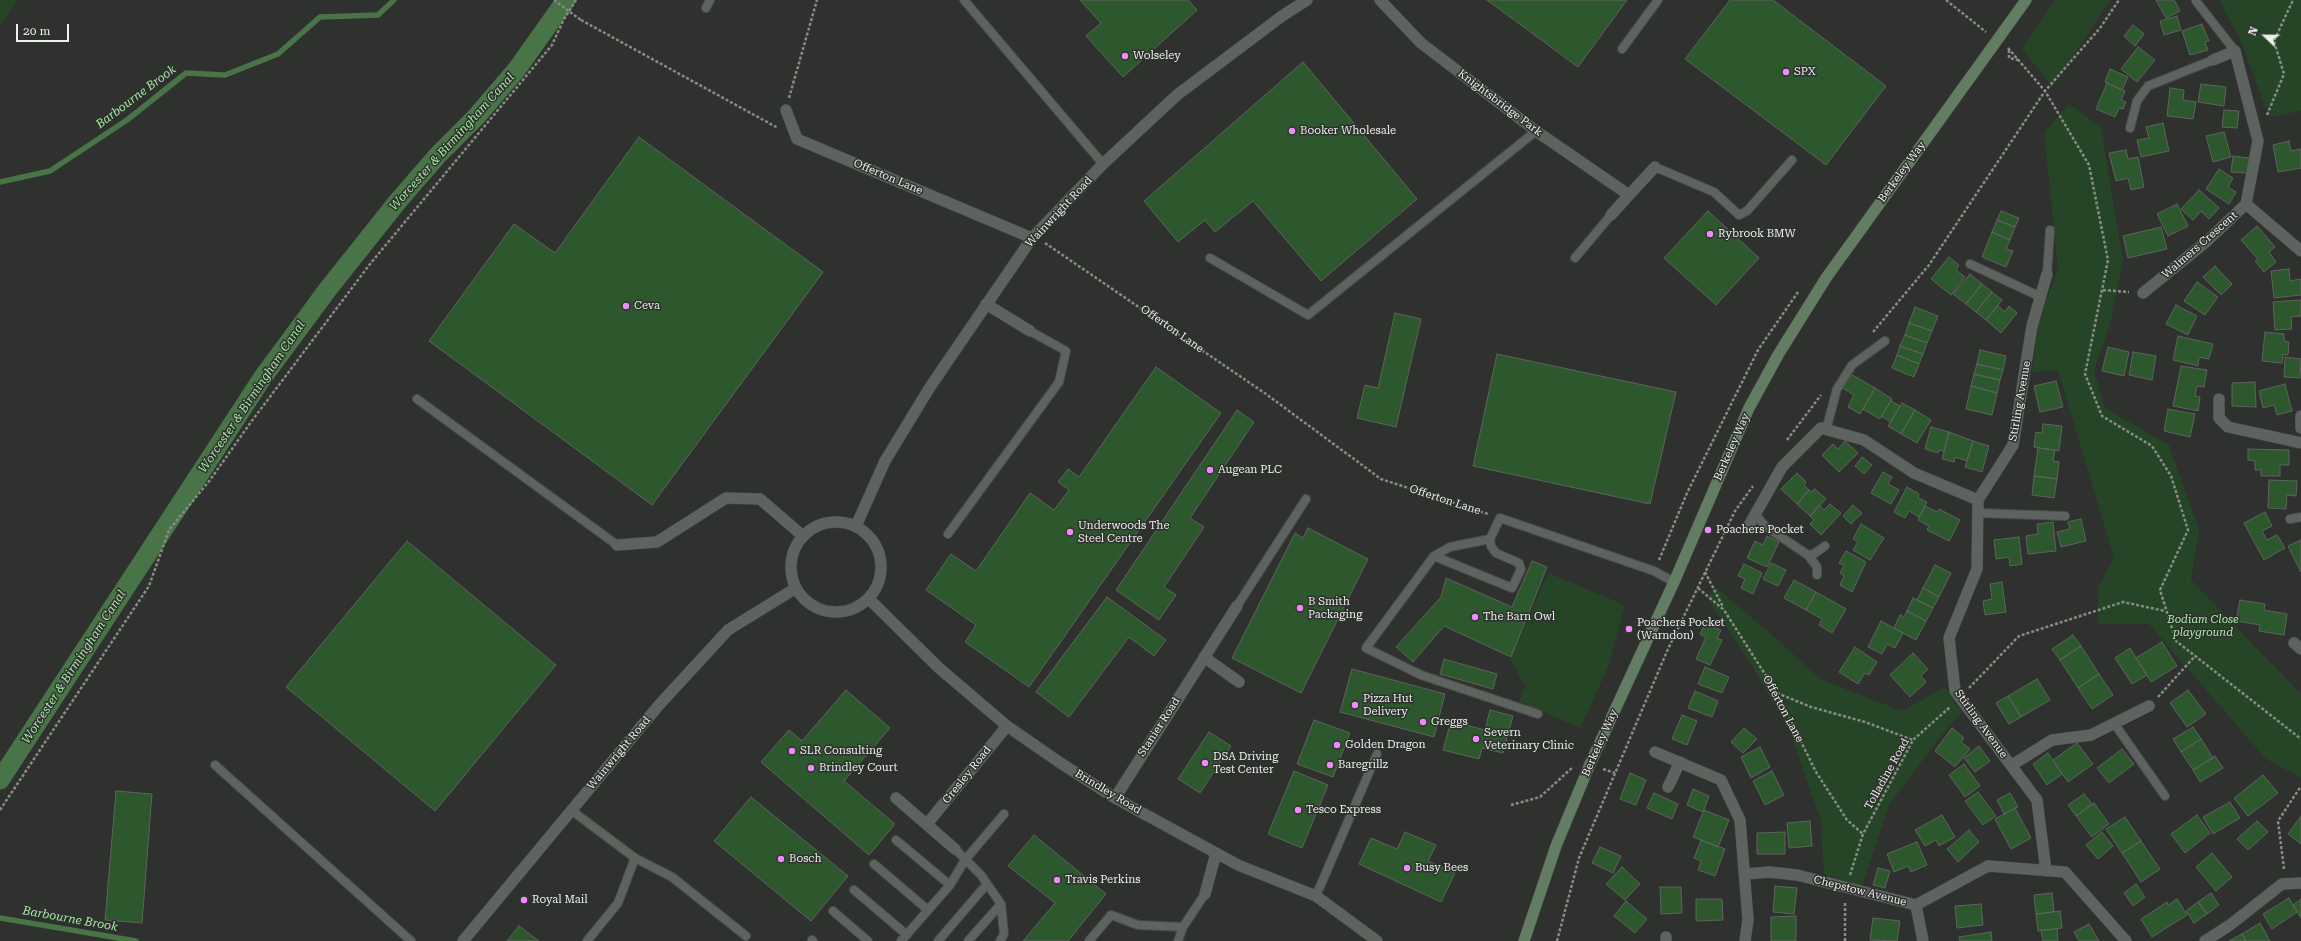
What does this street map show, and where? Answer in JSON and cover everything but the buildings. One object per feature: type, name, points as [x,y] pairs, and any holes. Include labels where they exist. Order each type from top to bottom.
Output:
[{"type":"main road","name":"Berkeley Way","points":[[1524,941],[1556,846],[1590,764],[1674,582],[1749,408],[1778,355],[1826,278],[2026,0]]},
{"type":"street","name":"Wainwright Road","points":[[856,526],[885,461],[930,387],[1032,238],[1103,164],[1177,95],[1282,16],[1307,0]]},
{"type":"street","name":"Knightsbridge Park","points":[[1380,0],[1421,43],[1536,131],[1629,195]]},
{"type":"street","points":[[2213,60],[2235,51]]},
{"type":"street","name":"Walmers Crescent","points":[[2143,293],[2207,241],[2246,204],[2258,141],[2235,51]]},
{"type":"street","points":[[786,110],[798,139]]},
{"type":"street","name":"Offerton Lane","points":[[798,139],[1032,238]]},
{"type":"street","points":[[1611,215],[1655,167]]},
{"type":"street","points":[[2246,204],[2301,251]]},
{"type":"street","name":"Stirling Avenue","points":[[2046,871],[2037,800],[1955,690],[1949,638],[1977,569],[1978,500],[2013,445],[2032,326],[2047,274]]},
{"type":"street","points":[[986,304],[1030,331]]},
{"type":"street","points":[[2219,399],[2219,418],[2228,427],[2301,444]]},
{"type":"street","points":[[2301,416],[2301,428]]},
{"type":"street","points":[[1748,527],[1782,467],[1821,428],[1864,440],[1914,473],[1978,500]]},
{"type":"street","points":[[617,545],[657,542],[726,498],[760,499],[803,536]]},
{"type":"street","points":[[828,522],[843,522],[856,526],[868,534],[877,546],[881,559],[882,574],[877,587],[869,599],[857,607],[844,612],[829,612],[816,607],[804,599],[796,588],[792,574],[792,560],[796,547],[803,536],[815,527],[828,522]]},
{"type":"street","name":"Wainwright Road","points":[[463,941],[659,705],[728,630],[796,588]]},
{"type":"street","name":"Brindley Road","points":[[869,599],[939,668],[1007,726],[1115,798],[1238,865],[1316,896],[1377,941]]},
{"type":"street","name":"Stanier Road","points":[[1115,798],[1237,606]]},
{"type":"street","points":[[1204,657],[1239,682]]},
{"type":"street","points":[[2012,765],[2052,740],[2090,735],[2150,706]]},
{"type":"street","name":"Gresley Road","points":[[927,824],[1007,726]]},
{"type":"street","points":[[1656,752],[1721,780],[1740,820],[1746,874],[1748,920],[1745,941]]},
{"type":"street","points":[[1668,787],[1680,762]]},
{"type":"street","points":[[896,798],[955,849]]},
{"type":"street","points":[[1205,894],[1216,853]]},
{"type":"street","name":"Chepstow Avenue","points":[[1746,874],[1769,872],[1797,875],[1916,905],[1988,866],[2066,872],[2126,941]]},
{"type":"street","points":[[2204,941],[2230,925],[2282,884],[2301,883]]},
{"type":"street","points":[[1916,905],[1922,941]]},
{"type":"lane","points":[[706,8],[710,0]]},
{"type":"lane","points":[[964,0],[1103,164]]},
{"type":"lane","points":[[1622,49],[1658,0]]},
{"type":"lane","points":[[2196,1],[2235,51]]},
{"type":"lane","points":[[2130,128],[2137,101],[2148,86],[2213,60]]},
{"type":"lane","points":[[1210,258],[1308,315],[1536,131]]},
{"type":"lane","points":[[1655,167],[1714,192],[1739,215],[1747,212],[1792,160]]},
{"type":"lane","points":[[1575,258],[1611,215]]},
{"type":"lane","points":[[2047,274],[2050,230]]},
{"type":"lane","points":[[1970,264],[2041,297]]},
{"type":"lane","points":[[948,534],[1059,382],[1066,351],[1030,331]]},
{"type":"lane","points":[[1826,430],[1837,389],[1852,366],[1885,342]]},
{"type":"lane","points":[[417,400],[617,545]]},
{"type":"lane","points":[[1237,606],[1306,499]]},
{"type":"lane","points":[[1978,513],[2065,516]]},
{"type":"lane","points":[[1755,514],[1766,527],[1808,555],[1817,567],[1817,575]]},
{"type":"lane","points":[[2290,518],[2301,517]]},
{"type":"lane","points":[[1434,556],[1512,588],[1521,569],[1519,563],[1496,553],[1491,546],[1490,539],[1500,518],[1654,571],[1674,582]]},
{"type":"lane","points":[[1490,539],[1450,547],[1434,556],[1366,648],[1421,675],[1538,714]]},
{"type":"lane","points":[[1808,555],[1814,554],[1825,546]]},
{"type":"lane","points":[[2114,723],[2165,796]]},
{"type":"lane","points":[[1316,896],[1377,754]]},
{"type":"lane","points":[[215,765],[411,941]]},
{"type":"lane","points":[[571,810],[635,858],[672,877],[746,936]]},
{"type":"lane","points":[[854,890],[904,938],[950,885],[966,860],[1004,814]]},
{"type":"lane","points":[[896,840],[950,885]]},
{"type":"lane","points":[[955,849],[987,884],[1001,904],[1004,934],[1000,941]]},
{"type":"lane","points":[[588,941],[618,903],[635,858]]},
{"type":"lane","points":[[874,864],[928,910]]},
{"type":"lane","points":[[938,941],[987,884]]},
{"type":"lane","points":[[1178,941],[1183,927],[1205,894]]},
{"type":"lane","points":[[968,941],[1001,904]]},
{"type":"lane","points":[[833,912],[868,941]]},
{"type":"lane","points":[[1090,941],[1111,915],[1138,925],[1183,927]]},
{"type":"path","points":[[554,0],[581,20],[798,139]]},
{"type":"path","points":[[0,810],[149,586],[169,530],[210,480],[251,422],[370,264],[552,45],[564,19],[576,0]]},
{"type":"path","points":[[786,110],[817,0]]},
{"type":"path","points":[[1946,0],[1986,31]]},
{"type":"path","points":[[2045,91],[2100,28],[2119,0]]},
{"type":"path","points":[[2258,141],[2272,101],[2284,74],[2274,41],[2293,0]]},
{"type":"path","points":[[2009,49],[2009,58],[2019,60]]},
{"type":"path","points":[[2013,53],[2045,91],[2089,165],[2108,260],[2085,374],[2102,416],[2152,446],[2171,476],[2188,530],[2160,590],[2165,610],[2176,641],[2301,739]]},
{"type":"path","name":"Offerton Lane","points":[[1032,238],[1051,246],[1266,394],[1381,479],[1500,518]]},
{"type":"path","points":[[2103,290],[2143,293]]},
{"type":"path","points":[[1705,572],[1724,610]]},
{"type":"path","name":"Offerton Lane","points":[[1615,773],[1668,649],[1698,588],[1724,610],[1777,693],[1816,772],[1847,820],[1863,834]]},
{"type":"path","name":"Tolladine Road","points":[[1863,834],[1913,740],[1960,697],[2019,636],[2122,602],[2165,610]]},
{"type":"path","points":[[2150,706],[2195,656]]},
{"type":"path","points":[[1777,693],[1811,707],[1865,722],[1913,740]]},
{"type":"path","points":[[1511,805],[1540,797],[1571,767],[1590,764],[1615,773],[1580,858],[1557,941]]},
{"type":"path","points":[[2286,884],[2278,821],[2301,786]]},
{"type":"green space","points":[[0,0],[18,0],[0,25]]},
{"type":"green space","points":[[2055,0],[2110,0],[2053,87],[2022,49]]},
{"type":"green space","points":[[2219,0],[2301,0],[2301,111],[2269,117],[2241,41]]},
{"type":"green space","name":"Bodiam Close playground","points":[[2069,104],[2101,127],[2123,261],[2110,324],[2094,371],[2105,408],[2169,445],[2199,530],[2191,580],[2301,694],[2301,778],[2266,759],[2149,624],[2098,624],[2098,588],[2114,558],[2058,370],[2032,372],[2039,321],[2058,268],[2044,132]]},
{"type":"green space","points":[[1548,573],[1625,605],[1609,665],[1580,728],[1519,701],[1525,686],[1510,659]]},
{"type":"green space","points":[[1714,586],[1770,633],[1820,679],[1902,711],[1945,687],[1962,712],[1940,737],[1889,805],[1862,886],[1824,874],[1821,821],[1790,732],[1750,663],[1708,599]]},
{"type":"waterway","name":"Barbourne Brook","points":[[0,182],[50,171],[127,120],[186,73],[225,75],[278,54],[320,17],[378,15],[394,0]]},
{"type":"waterway","name":"Worcester & Birmingham Canal","points":[[0,780],[263,377],[328,289],[398,201],[438,155],[476,117],[517,69],[566,0]]},
{"type":"waterway","name":"Barbourne Brook","points":[[0,918],[136,941]]},
{"type":"place","name":"Wolseley","points":[[1125,56]]},
{"type":"place","name":"SPX","points":[[1786,72]]},
{"type":"place","name":"Booker Wholesale","points":[[1292,131]]},
{"type":"place","name":"Rybrook BMW","points":[[1710,234]]},
{"type":"place","name":"Ceva","points":[[626,306]]},
{"type":"place","name":"Augean PLC","points":[[1210,470]]},
{"type":"place","name":"Poachers Pocket","points":[[1708,530]]},
{"type":"place","name":"Underwoods The Steel Centre","points":[[1070,532]]},
{"type":"place","name":"B Smith Packaging","points":[[1300,608]]},
{"type":"place","name":"The Barn Owl","points":[[1475,617]]},
{"type":"place","name":"Poachers Pocket (Warndon)","points":[[1629,629]]},
{"type":"place","name":"Pizza Hut Delivery","points":[[1355,705]]},
{"type":"place","name":"Greggs","points":[[1423,722]]},
{"type":"place","name":"Severn Veterinary Clinic","points":[[1476,739]]},
{"type":"place","name":"Golden Dragon","points":[[1337,745]]},
{"type":"place","name":"SLR Consulting","points":[[792,751]]},
{"type":"place","name":"DSA Driving Test Center","points":[[1205,763]]},
{"type":"place","name":"Baregrillz","points":[[1330,765]]},
{"type":"place","name":"Brindley Court","points":[[811,768]]},
{"type":"place","name":"Tesco Express","points":[[1298,810]]},
{"type":"place","name":"Bosch","points":[[781,859]]},
{"type":"place","name":"Busy Bees","points":[[1407,868]]},
{"type":"place","name":"Travis Perkins","points":[[1057,880]]},
{"type":"place","name":"Royal Mail","points":[[524,900]]}]
